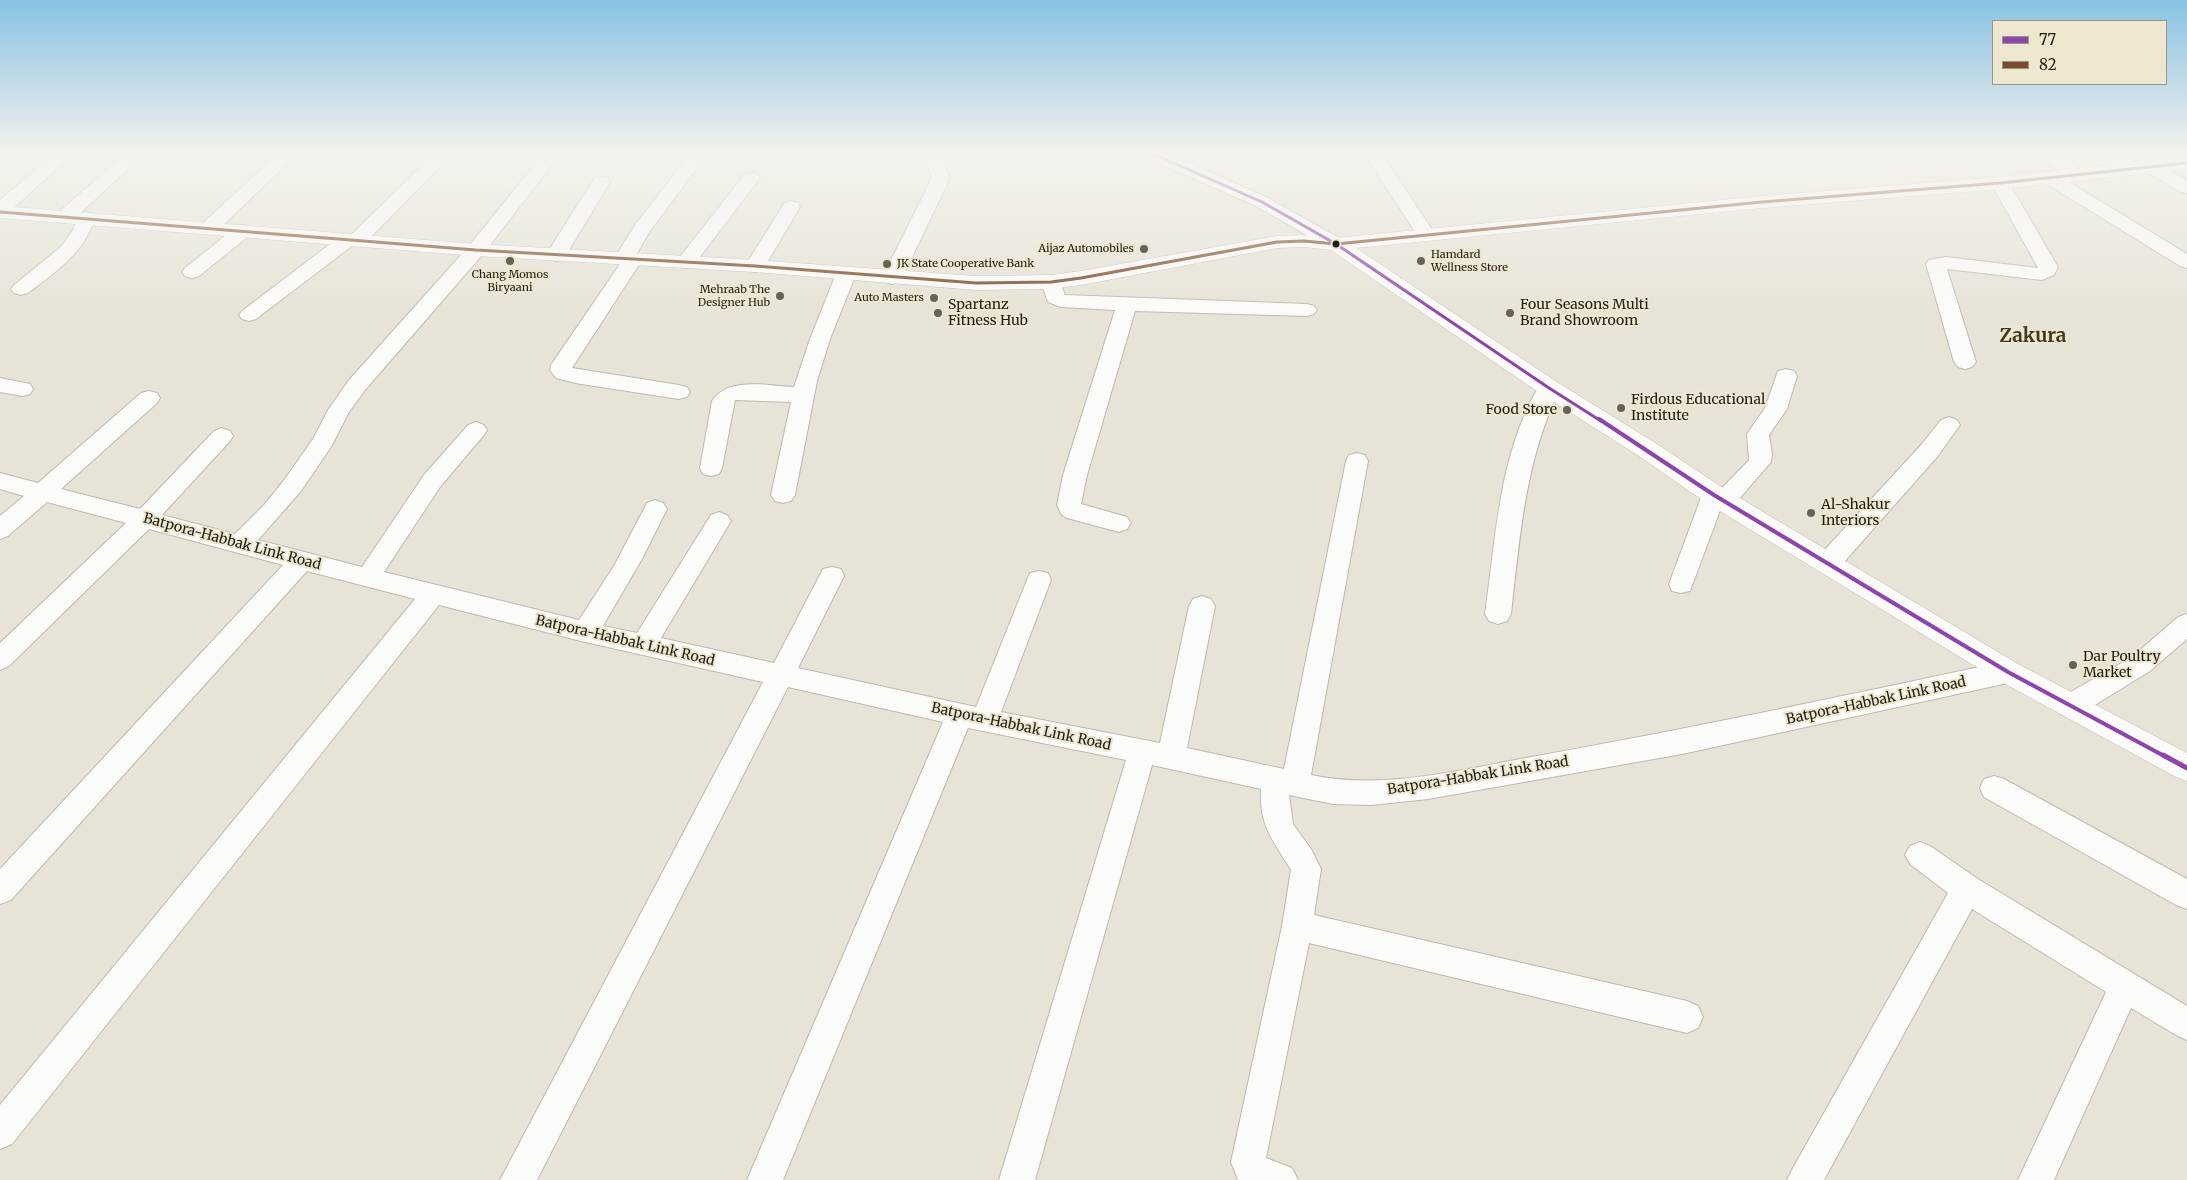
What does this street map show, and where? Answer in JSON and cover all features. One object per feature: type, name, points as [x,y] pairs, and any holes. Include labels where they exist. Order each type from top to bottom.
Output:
[{"type":"main road","points":[[0,211],[476,250],[755,266],[892,278],[1001,284],[1051,282],[1277,242],[1304,241],[1336,244],[1699,208]]},
{"type":"main road","points":[[1336,244],[1549,388],[1648,450],[1719,498],[2008,672],[2187,768]]},
{"type":"street","points":[[65,217],[75,208]]},
{"type":"street","points":[[209,228],[231,208]]},
{"type":"street","points":[[249,315],[289,283],[353,239],[386,208]]},
{"type":"street","points":[[240,544],[272,511],[293,485],[323,442],[339,410],[356,385],[476,250],[510,208]]},
{"type":"street","points":[[556,255],[584,208]]},
{"type":"street","points":[[658,208],[642,229],[628,260],[562,365],[561,370],[564,373],[575,376],[679,392]]},
{"type":"street","points":[[686,262],[728,208]]},
{"type":"street","points":[[755,266],[790,208]]},
{"type":"street","points":[[892,278],[926,208]]},
{"type":"street","points":[[1273,208],[1336,244]]},
{"type":"street","points":[[1409,208],[1426,234]]},
{"type":"street","points":[[1965,362],[1936,264],[1946,263],[2042,274],[2047,271],[2048,267],[2014,208]]},
{"type":"street","points":[[2099,208],[2187,262]]},
{"type":"street","points":[[21,289],[69,250],[84,230],[86,218]]},
{"type":"street","points":[[192,272],[243,230]]},
{"type":"street","points":[[783,495],[803,395],[820,339],[846,274]]},
{"type":"street","points":[[1051,282],[1055,298],[1061,301],[1127,305],[1307,310]]},
{"type":"street","points":[[1119,523],[1075,512],[1068,505],[1127,305]]},
{"type":"street","points":[[1681,584],[1719,498],[1760,462],[1761,454],[1758,434],[1776,409],[1786,376]]},
{"type":"street","points":[[0,385],[22,389]]},
{"type":"street","points":[[1498,614],[1521,461],[1533,421],[1549,388]]},
{"type":"street","points":[[711,468],[723,401],[728,395],[740,392],[803,395]]},
{"type":"street","points":[[0,530],[149,398]]},
{"type":"street","points":[[1828,563],[1929,451],[1949,425]]},
{"type":"street","points":[[368,577],[432,481],[476,430]]},
{"type":"street","points":[[0,660],[146,519],[222,436]]},
{"type":"street","points":[[1280,1180],[1251,1170],[1248,1162],[1251,1140],[1297,926],[1306,869],[1280,828],[1275,809],[1286,782],[1357,461]]},
{"type":"street","name":"Batpora-Habbak Link Road","points":[[0,481],[302,561],[585,632],[972,717],[1332,792],[1372,793],[1428,787],[1682,742],[2008,672]]},
{"type":"street","points":[[585,632],[619,582],[638,548],[655,509]]},
{"type":"street","points":[[643,645],[719,521]]},
{"type":"street","points":[[0,890],[302,561]]},
{"type":"street","points":[[518,1180],[832,576]]},
{"type":"street","points":[[766,1180],[972,717],[1039,580]]},
{"type":"street","points":[[0,1132],[434,594]]},
{"type":"street","points":[[1017,1180],[1156,754],[1202,606]]},
{"type":"street","points":[[2070,706],[2141,664],[2187,624]]},
{"type":"street","points":[[1994,788],[2187,895]]},
{"type":"street","points":[[1920,855],[1967,889],[2187,1024]]},
{"type":"street","points":[[1805,1180],[1967,889]]},
{"type":"street","points":[[1297,926],[1687,1017]]},
{"type":"street","points":[[2036,1180],[2124,985]]},
{"type":"transit line","name":"77","points":[[1273,208],[1336,244],[1549,388],[1648,450],[1714,495],[2008,672],[2187,768]]},
{"type":"transit line","name":"82","points":[[0,212],[476,250],[755,266],[976,283],[1051,282],[1081,278],[1277,242],[1304,241],[1336,244],[1700,208]]},
{"type":"place","name":"Aijaz Automobiles","points":[[1144,249]]},
{"type":"place","name":"Chang Momos Biryaani","points":[[510,261]]},
{"type":"place","name":"Hamdard Wellness Store","points":[[1421,261]]},
{"type":"place","name":"JK State Cooperative Bank","points":[[887,264]]},
{"type":"place","name":"Mehraab The Designer Hub","points":[[780,296]]},
{"type":"place","name":"Auto Masters","points":[[934,298]]},
{"type":"place","name":"Spartanz Fitness Hub","points":[[938,313]]},
{"type":"place","name":"Four Seasons Multi Brand Showroom","points":[[1510,313]]},
{"type":"place","name":"Firdous Educational Institute","points":[[1621,408]]},
{"type":"place","name":"Food Store","points":[[1567,410]]},
{"type":"place","name":"Al-Shakur Interiors","points":[[1811,513]]},
{"type":"place","name":"Dar Poultry Market","points":[[2073,665]]},
{"type":"district","name":"Zakura","points":[[2033,337]]}]
